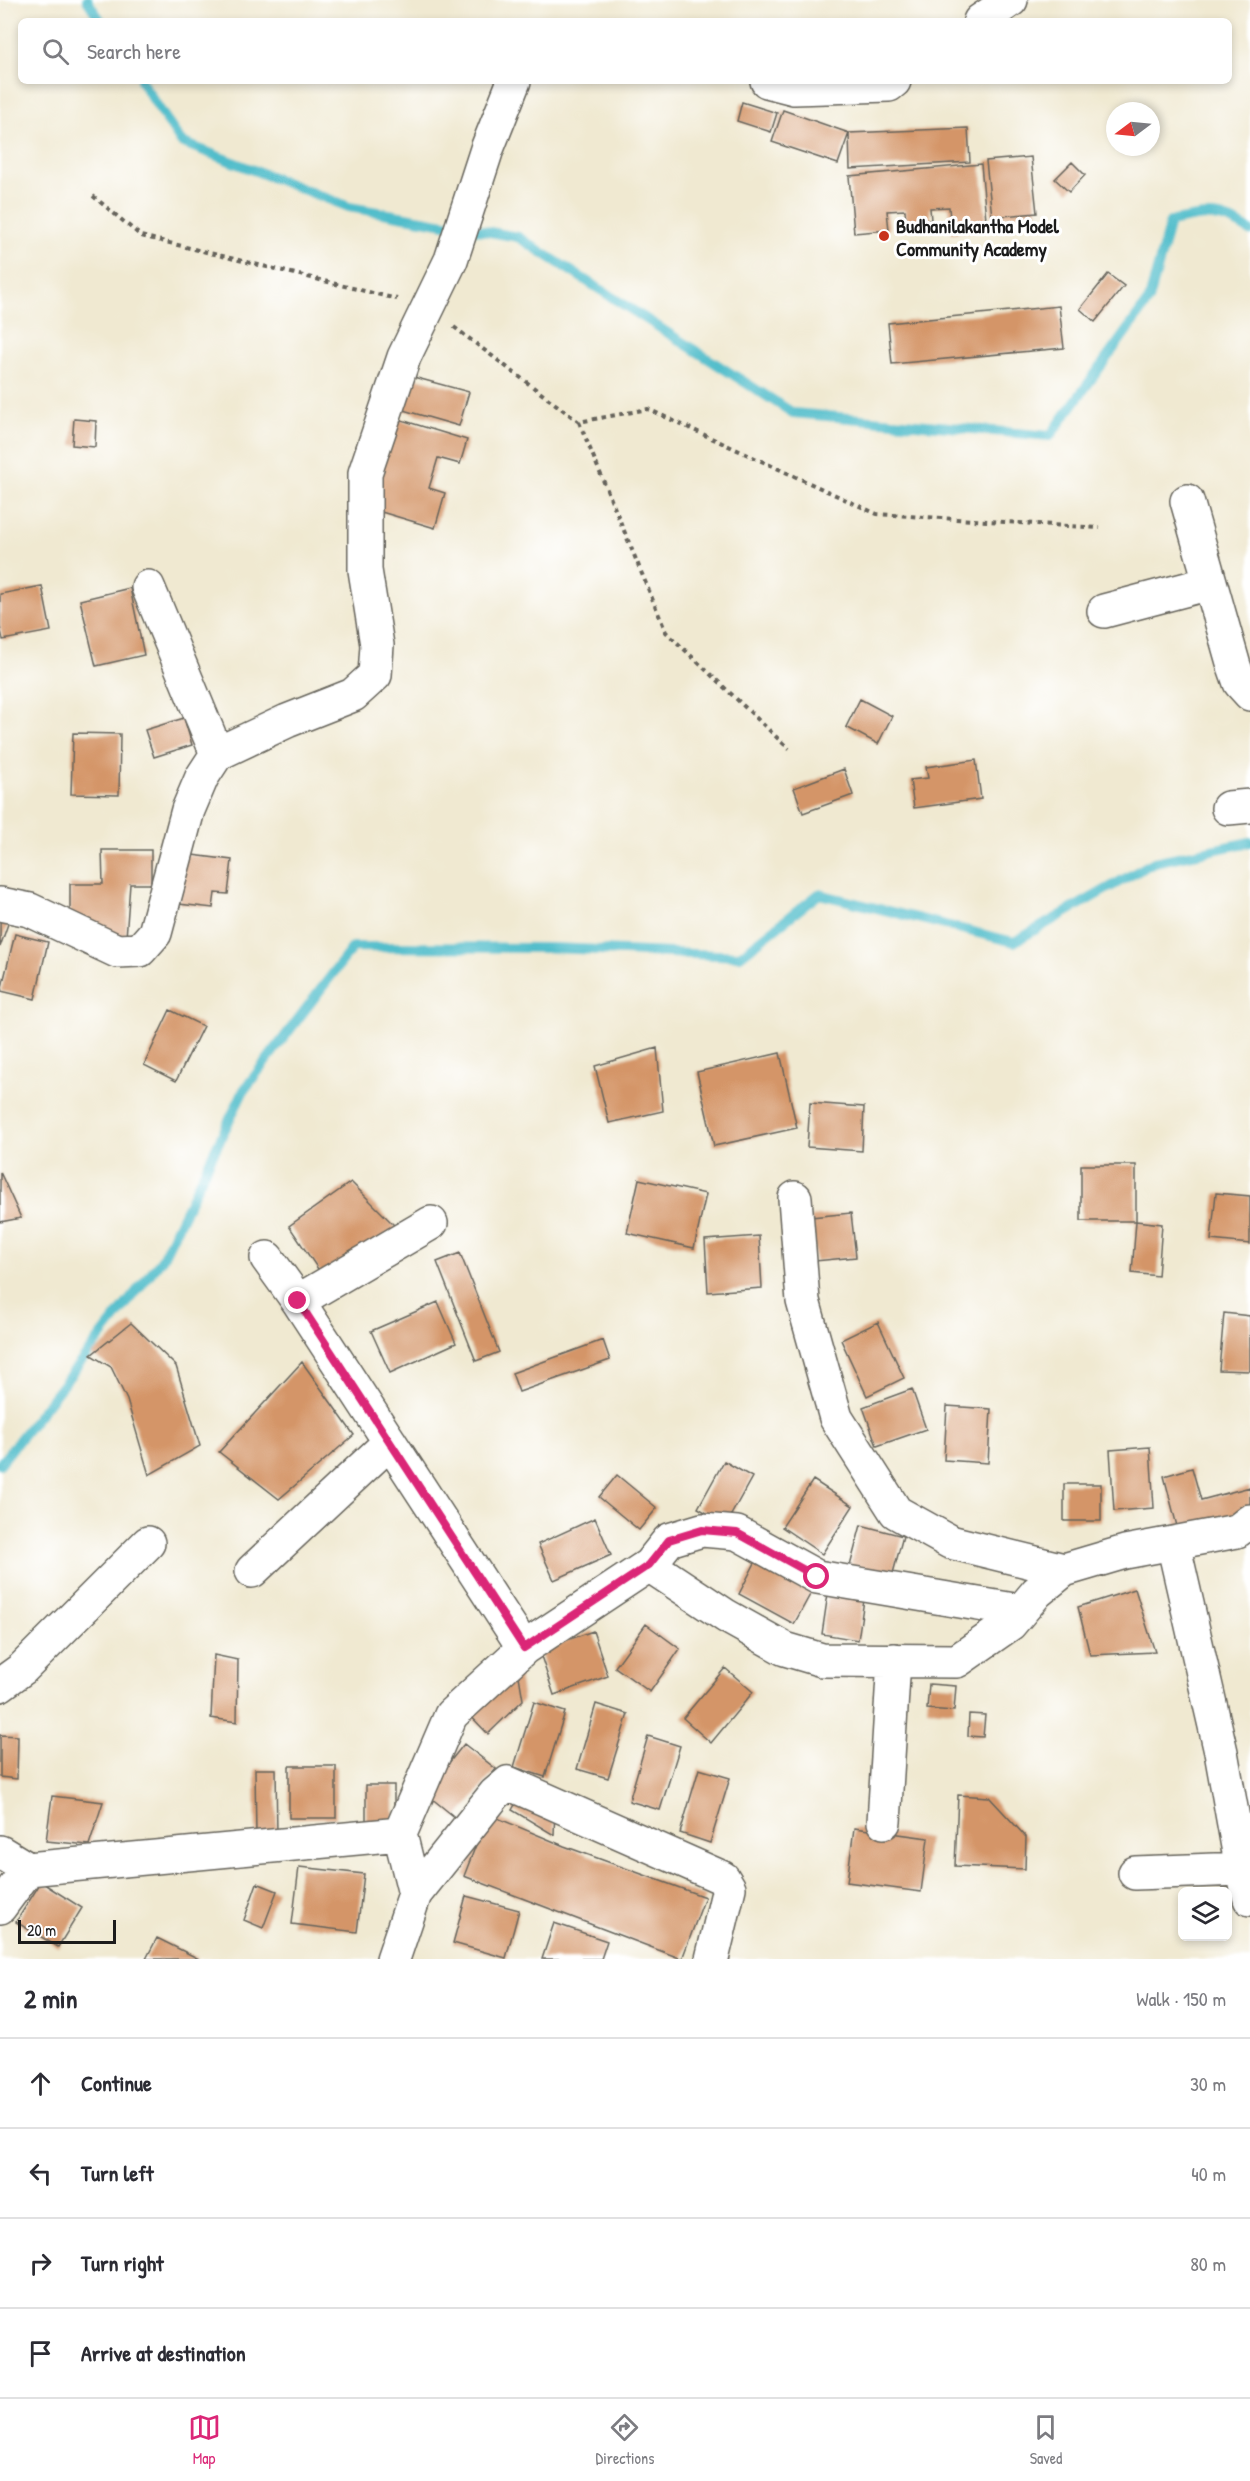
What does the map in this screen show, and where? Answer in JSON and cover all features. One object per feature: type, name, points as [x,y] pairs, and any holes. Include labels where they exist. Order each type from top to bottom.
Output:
[{"type":"street","points":[[984,18],[1011,0]]},
{"type":"street","points":[[0,904],[30,910],[117,951],[140,950],[155,933],[188,810],[202,777],[216,754],[287,721],[353,695],[375,675],[377,645],[365,570],[365,473],[404,357],[451,260],[488,149],[513,84]]},
{"type":"street","points":[[779,84],[794,88],[890,84]]},
{"type":"street","points":[[1187,501],[1234,666],[1240,683],[1250,694]]},
{"type":"street","points":[[1104,611],[1210,584]]},
{"type":"street","points":[[148,587],[216,754]]},
{"type":"street","points":[[795,1198],[803,1301],[836,1418],[896,1512],[950,1542],[1064,1570]]},
{"type":"street","points":[[298,1301],[431,1222]]},
{"type":"street","points":[[267,1258],[298,1301],[524,1648]]},
{"type":"street","points":[[252,1571],[390,1442]]},
{"type":"street","points":[[649,1565],[726,1616],[785,1649],[822,1660],[957,1661],[1010,1624],[1037,1592],[1064,1570],[1125,1552],[1237,1531],[1250,1521]]},
{"type":"street","points":[[415,1894],[400,1834],[450,1715],[524,1648],[649,1565],[669,1540],[702,1530],[737,1533],[817,1577],[1020,1611]]},
{"type":"street","points":[[1135,1874],[1246,1884],[1221,1752],[1173,1543]]},
{"type":"street","points":[[0,1685],[22,1669],[148,1544]]},
{"type":"street","points":[[884,1822],[894,1660]]},
{"type":"street","points":[[393,1959],[415,1894],[495,1794],[508,1783],[723,1878],[729,1888],[712,1959]]},
{"type":"street","points":[[0,1852],[28,1869],[400,1834]]},
{"type":"street","points":[[0,1907],[28,1869]]},
{"type":"path","points":[[93,196],[141,236],[427,306],[579,422],[666,632],[789,749]]},
{"type":"path","points":[[579,422],[648,409],[877,514],[1100,528]]},
{"type":"building","points":[[742,102],[777,113],[771,132],[737,121]]},
{"type":"building","points":[[783,110],[849,133],[838,164],[772,142]]},
{"type":"building","points":[[968,128],[970,162],[850,169],[849,133]]},
{"type":"building","points":[[1031,157],[1037,213],[992,217],[986,161]]},
{"type":"building","points":[[1072,162],[1085,175],[1069,192],[1055,179]]},
{"type":"building","points":[[981,164],[987,230],[951,233],[949,207],[930,208],[931,220],[906,222],[905,210],[887,211],[889,230],[854,233],[849,176]]},
{"type":"building","points":[[1108,274],[1124,286],[1095,322],[1080,309]]},
{"type":"building","points":[[1059,306],[1064,348],[892,364],[888,323]]},
{"type":"building","points":[[406,375],[469,392],[459,426],[396,408]]},
{"type":"building","points":[[395,418],[467,440],[460,464],[438,458],[429,488],[445,493],[435,528],[368,508]]},
{"type":"building","points":[[74,419],[96,421],[95,447],[72,445]]},
{"type":"building","points":[[42,586],[51,631],[3,640],[0,627],[0,594]]},
{"type":"building","points":[[130,588],[144,655],[96,666],[80,600]]},
{"type":"building","points":[[860,699],[892,716],[878,744],[846,727]]},
{"type":"building","points":[[184,718],[192,745],[154,757],[145,730]]},
{"type":"building","points":[[73,733],[120,734],[119,795],[71,794]]},
{"type":"building","points":[[976,760],[981,799],[914,808],[910,780],[928,778],[926,767]]},
{"type":"building","points":[[844,769],[853,795],[803,813],[794,788]]},
{"type":"building","points":[[102,850],[151,850],[151,884],[130,884],[126,938],[70,922],[70,884],[103,884]]},
{"type":"building","points":[[184,854],[232,860],[228,894],[215,893],[213,908],[179,904]]},
{"type":"building","points":[[0,918],[9,921],[0,947]]},
{"type":"building","points":[[15,934],[48,942],[35,999],[1,991]]},
{"type":"building","points":[[170,1010],[203,1026],[176,1081],[144,1065]]},
{"type":"building","points":[[657,1048],[663,1111],[609,1123],[595,1066]]},
{"type":"building","points":[[780,1053],[797,1128],[714,1146],[697,1072]]},
{"type":"building","points":[[810,1103],[864,1107],[862,1151],[807,1147]]},
{"type":"building","points":[[1081,1165],[1136,1165],[1136,1221],[1081,1221]]},
{"type":"building","points":[[0,1172],[21,1218],[0,1222]]},
{"type":"building","points":[[639,1179],[706,1194],[694,1248],[627,1233]]},
{"type":"building","points":[[351,1182],[398,1229],[322,1275],[289,1226]]},
{"type":"building","points":[[1216,1193],[1250,1196],[1250,1244],[1211,1240]]},
{"type":"building","points":[[851,1213],[856,1257],[815,1261],[811,1217]]},
{"type":"building","points":[[1136,1221],[1162,1224],[1158,1276],[1132,1273]]},
{"type":"building","points":[[759,1236],[762,1288],[708,1292],[705,1240]]},
{"type":"building","points":[[460,1253],[499,1352],[476,1361],[437,1262]]},
{"type":"building","points":[[438,1302],[456,1343],[390,1373],[371,1331]]},
{"type":"building","points":[[1224,1313],[1250,1316],[1250,1371],[1219,1370]]},
{"type":"building","points":[[878,1322],[904,1378],[867,1396],[841,1340]]},
{"type":"building","points":[[131,1323],[176,1366],[200,1446],[149,1475],[127,1400],[111,1367],[91,1355]]},
{"type":"building","points":[[603,1340],[610,1360],[519,1392],[512,1373]]},
{"type":"building","points":[[302,1362],[354,1435],[279,1499],[219,1452]]},
{"type":"building","points":[[912,1389],[926,1429],[877,1446],[863,1407]]},
{"type":"building","points":[[947,1406],[991,1409],[988,1463],[944,1460]]},
{"type":"building","points":[[1150,1447],[1154,1508],[1114,1511],[1110,1450]]},
{"type":"building","points":[[724,1461],[752,1477],[726,1524],[698,1508]]},
{"type":"building","points":[[1192,1468],[1201,1500],[1250,1487],[1250,1504],[1225,1522],[1179,1534],[1164,1476]]},
{"type":"building","points":[[617,1475],[657,1508],[639,1530],[599,1497]]},
{"type":"building","points":[[813,1480],[853,1506],[822,1554],[782,1527]]},
{"type":"building","points":[[1064,1484],[1101,1484],[1101,1521],[1064,1521]]},
{"type":"building","points":[[595,1518],[611,1555],[554,1580],[538,1544]]},
{"type":"building","points":[[861,1525],[903,1536],[892,1577],[850,1566]]},
{"type":"building","points":[[756,1561],[812,1591],[794,1624],[739,1594]]},
{"type":"building","points":[[829,1587],[865,1593],[858,1640],[822,1634]]},
{"type":"building","points":[[1135,1589],[1155,1652],[1090,1655],[1078,1607]]},
{"type":"building","points":[[646,1624],[680,1649],[650,1692],[615,1667]]},
{"type":"building","points":[[593,1631],[608,1676],[554,1695],[539,1650]]},
{"type":"building","points":[[214,1655],[238,1660],[237,1722],[211,1718]]},
{"type":"building","points":[[725,1668],[753,1692],[711,1743],[683,1718]]},
{"type":"building","points":[[518,1670],[523,1700],[488,1734],[465,1710]]},
{"type":"building","points":[[929,1684],[956,1686],[954,1711],[927,1709]]},
{"type":"building","points":[[534,1702],[565,1712],[545,1777],[514,1767]]},
{"type":"building","points":[[596,1704],[628,1714],[608,1778],[577,1769]]},
{"type":"building","points":[[969,1714],[985,1715],[983,1737],[968,1736]]},
{"type":"building","points":[[0,1735],[18,1736],[17,1779],[0,1777]]},
{"type":"building","points":[[648,1736],[680,1746],[660,1810],[629,1801]]},
{"type":"building","points":[[464,1744],[496,1769],[457,1819],[425,1793]]},
{"type":"building","points":[[289,1766],[336,1766],[336,1818],[289,1818]]},
{"type":"building","points":[[255,1769],[276,1769],[277,1836],[256,1836]]},
{"type":"building","points":[[699,1769],[730,1778],[710,1843],[680,1833]]},
{"type":"building","points":[[366,1785],[394,1785],[394,1828],[366,1827]]},
{"type":"building","points":[[521,1794],[555,1807],[554,1835],[512,1810]]},
{"type":"building","points":[[958,1795],[989,1797],[1026,1837],[1025,1869],[955,1866]]},
{"type":"building","points":[[52,1796],[103,1802],[89,1845],[46,1841]]},
{"type":"building","points":[[488,1814],[564,1846],[705,1897],[682,1959],[464,1876]]},
{"type":"building","points":[[854,1828],[928,1838],[921,1892],[847,1882]]},
{"type":"building","points":[[299,1867],[364,1874],[357,1932],[292,1924]]},
{"type":"building","points":[[41,1882],[82,1908],[58,1947],[16,1922]]},
{"type":"building","points":[[257,1883],[277,1891],[263,1928],[244,1920]]},
{"type":"building","points":[[466,1896],[519,1910],[506,1958],[453,1943]]},
{"type":"building","points":[[554,1923],[607,1941],[601,1959],[542,1959]]},
{"type":"building","points":[[157,1938],[199,1959],[146,1959]]},
{"type":"waterway","points":[[87,0],[99,18]]},
{"type":"waterway","points":[[143,84],[181,142],[349,207],[518,237],[793,413],[1050,436],[1149,300],[1170,222],[1212,216],[1229,220],[1250,231]]},
{"type":"waterway","points":[[0,1464],[162,1259],[244,1090],[353,947],[553,948],[740,956],[819,894],[1014,942],[1154,862],[1250,842]]},
{"type":"place","name":"Budhanilakantha Model Community Academy","points":[[884,236]]},
{"type":"route","points":[[298,1301],[524,1648],[649,1565],[669,1540],[702,1530],[737,1533],[817,1577]]}]
